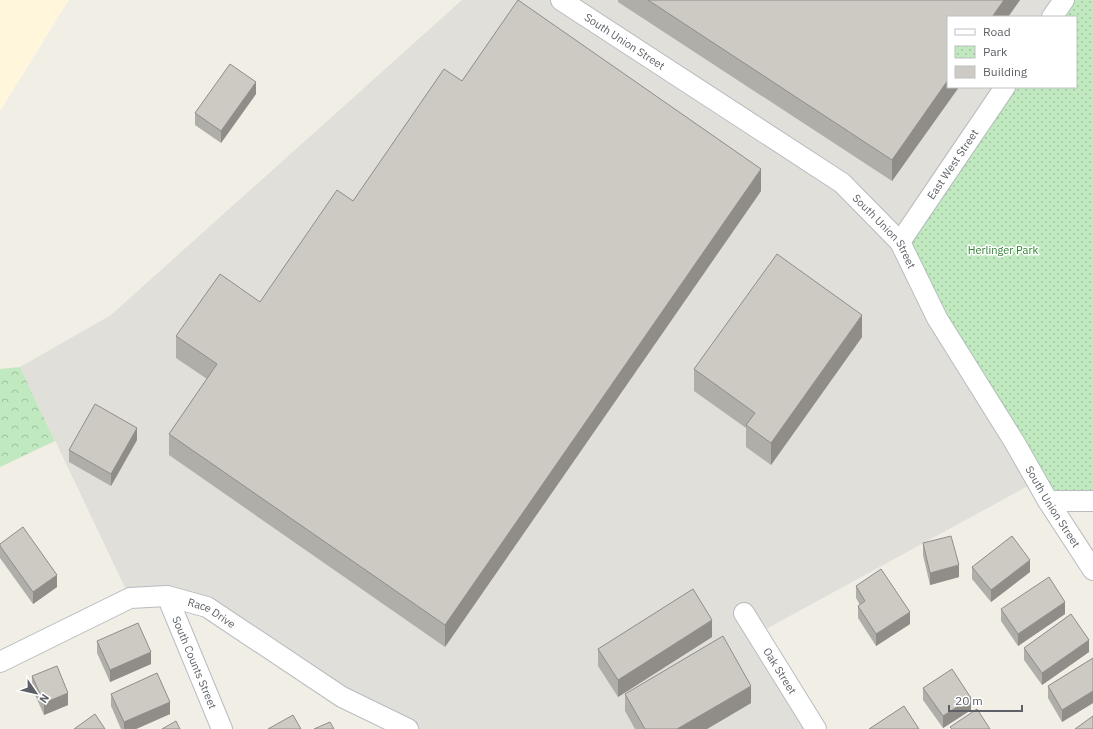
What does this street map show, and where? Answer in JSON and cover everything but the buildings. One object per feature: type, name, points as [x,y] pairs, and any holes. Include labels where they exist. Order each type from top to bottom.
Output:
[{"type":"street","name":"South Union Street","points":[[561,0],[842,183],[900,242],[937,318],[1015,443],[1048,501],[1093,570]]},
{"type":"street","points":[[1053,16],[1064,0]]},
{"type":"street","name":"East West Street","points":[[900,242],[1004,88]]},
{"type":"street","points":[[1048,501],[1093,501]]},
{"type":"street","name":"Race Drive","points":[[0,662],[130,598],[167,596],[207,607],[342,697],[408,729]]},
{"type":"street","name":"South Counts Street","points":[[167,596],[222,729]]},
{"type":"street","name":"Oak Street","points":[[744,612],[816,729]]},
{"type":"shaded area","points":[[0,0],[69,0],[0,111]]},
{"type":"shaded area","points":[[462,0],[1064,0],[1053,16],[947,16],[947,88],[1005,88],[1037,481],[757,634],[816,729],[408,729],[207,607],[130,598],[20,367],[111,315]]},
{"type":"green space","name":"Herlinger Park","points":[[1064,0],[1093,0],[1093,501],[1048,501],[900,242],[1004,88],[1077,88],[1077,16],[1053,16]]},
{"type":"green space","points":[[20,367],[55,441],[0,467],[0,369]]}]
